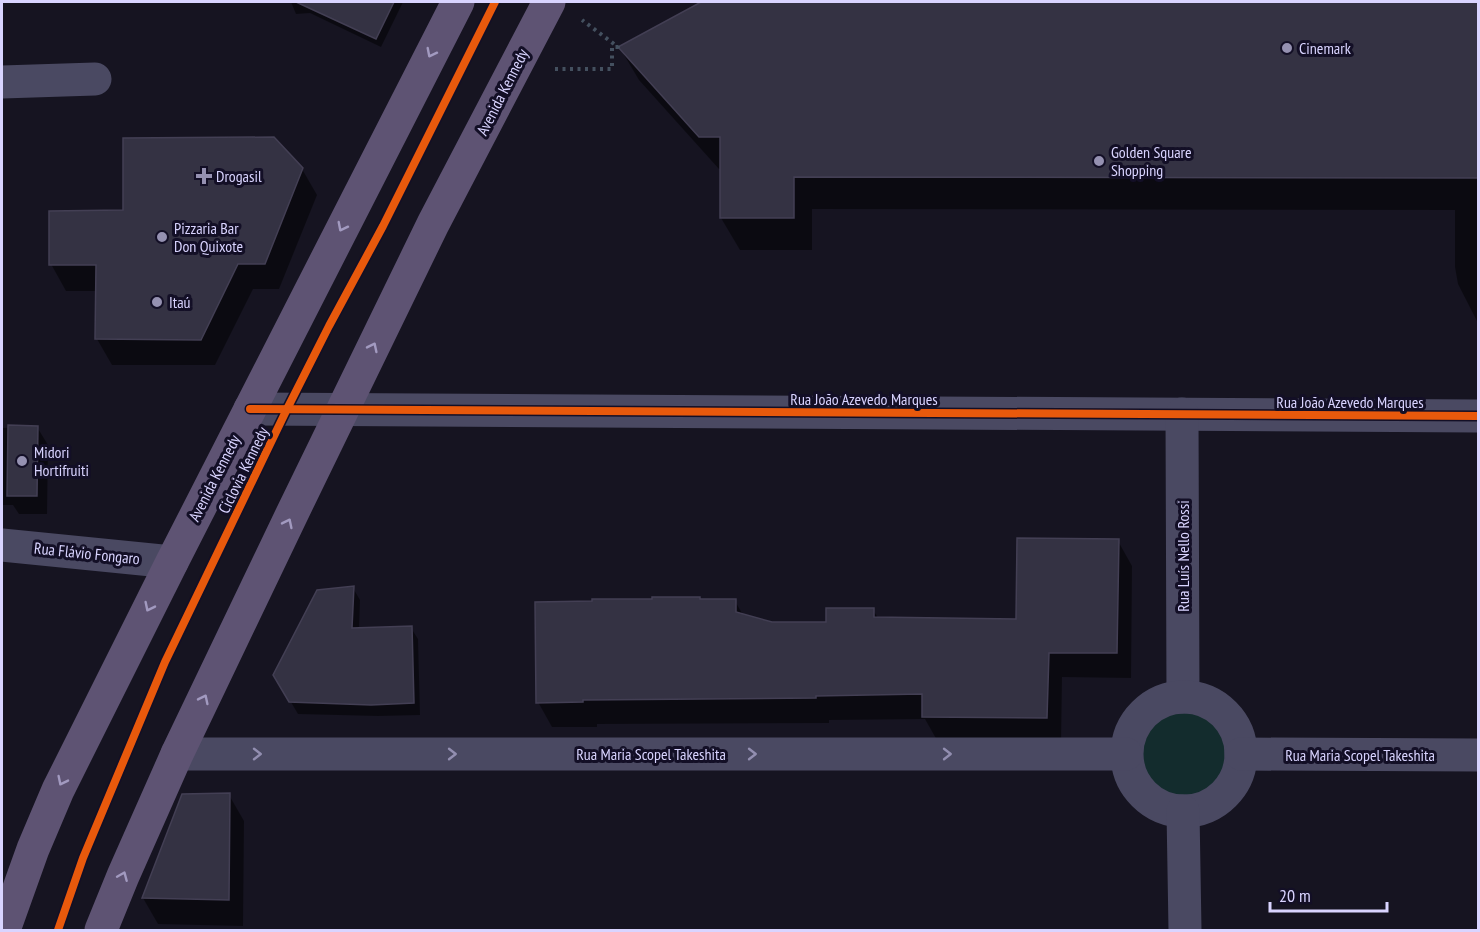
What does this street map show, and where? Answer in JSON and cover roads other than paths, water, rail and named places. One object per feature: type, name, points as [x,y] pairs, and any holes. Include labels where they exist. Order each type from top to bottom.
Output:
[{"type":"main road","name":"Avenida Kennedy","points":[[4,930],[33,849],[58,790],[458,2]]},
{"type":"main road","name":"Avenida Kennedy","points":[[101,930],[177,754],[343,409],[433,224],[549,2]]},
{"type":"street","points":[[2,82],[95,79]]},
{"type":"street","name":"Rua João Azevedo Marques","points":[[250,409],[1479,416]]},
{"type":"street","name":"Rua Luís Nello Rossi","points":[[1182,414],[1183,697]]},
{"type":"street","name":"Rua Flávio Fongaro","points":[[2,545],[172,562]]},
{"type":"street","points":[[1183,697],[1201,700],[1217,707],[1230,720],[1239,737],[1241,754],[1239,772],[1230,788],[1218,800],[1201,809],[1183,812],[1165,809],[1150,800],[1137,788],[1129,772],[1126,754],[1129,737],[1137,720],[1149,708],[1165,700],[1183,697]]},
{"type":"street","name":"Rua Maria Scopel Takeshita","points":[[177,754],[1126,754]]},
{"type":"street","name":"Rua Maria Scopel Takeshita","points":[[1241,754],[1479,755]]},
{"type":"street","points":[[1183,812],[1185,930]]},
{"type":"place","name":"Cinemark","points":[[1287,48]]},
{"type":"place","name":"Golden Square Shopping","points":[[1099,161]]},
{"type":"place","name":"Drogasil","points":[[204,176]]},
{"type":"place","name":"Pizzaria Bar Don Quixote","points":[[162,237]]},
{"type":"place","name":"Itaú","points":[[157,302]]},
{"type":"place","name":"Midori Hortifruiti","points":[[22,461]]}]
